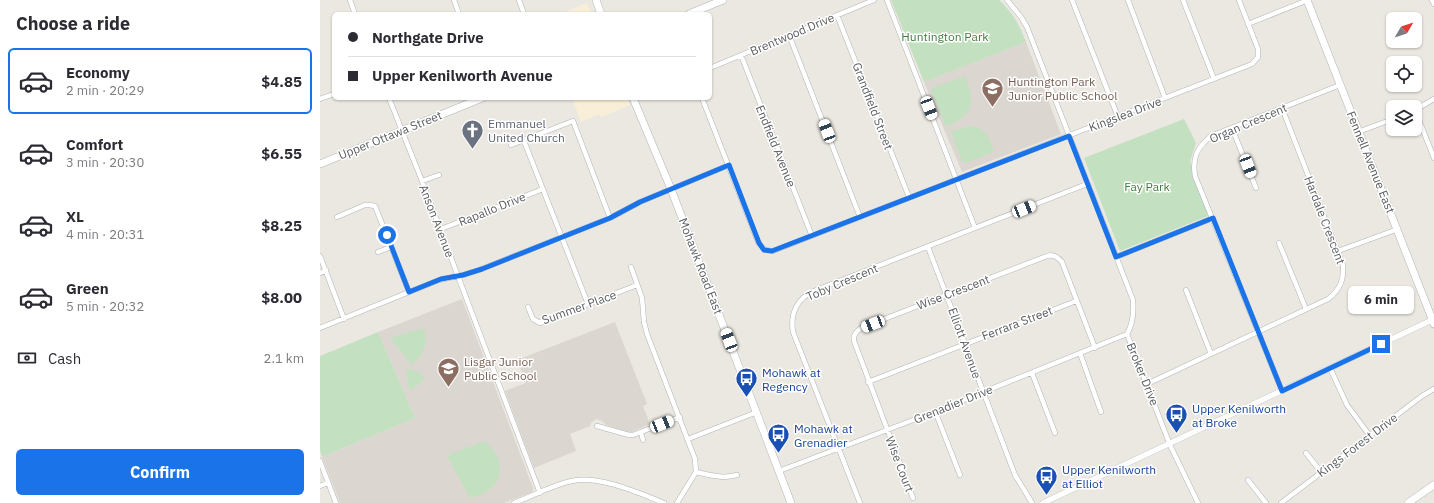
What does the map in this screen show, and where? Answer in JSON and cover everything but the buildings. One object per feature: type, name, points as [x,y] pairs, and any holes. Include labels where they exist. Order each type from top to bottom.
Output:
[{"type":"main road","points":[[596,0],[600,12]]},
{"type":"main road","name":"Fennell Avenue East","points":[[1307,0],[1358,132],[1432,312],[1433,322]]},
{"type":"main road","points":[[694,12],[720,1]]},
{"type":"main road","name":"Upper Ottawa Street","points":[[320,164],[477,100]]},
{"type":"main road","name":"Mohawk Road East","points":[[634,100],[671,189],[792,503]]},
{"type":"main road","points":[[1408,503],[1434,485]]},
{"type":"street","points":[[350,0],[354,12]]},
{"type":"street","points":[[454,0],[458,12]]},
{"type":"street","points":[[519,0],[523,12]]},
{"type":"street","name":"Brentwood Drive","points":[[712,67],[874,0]]},
{"type":"street","points":[[887,0],[976,228]]},
{"type":"street","name":"Broker Drive","points":[[1007,0],[1024,20],[1116,257],[1132,300],[1134,311],[1132,322],[1127,334],[1170,444],[1196,502]]},
{"type":"street","points":[[1072,0],[1118,117]]},
{"type":"street","points":[[1128,0],[1165,98]]},
{"type":"street","points":[[1183,0],[1214,79]]},
{"type":"street","points":[[1239,0],[1248,24],[1307,0]]},
{"type":"street","points":[[1432,0],[1434,4]]},
{"type":"street","name":"Grandfield Street","points":[[837,15],[909,197]]},
{"type":"street","name":"Kingslea Drive","points":[[729,165],[761,247],[765,250],[775,250],[1252,64],[1258,57],[1258,49],[1248,24]]},
{"type":"street","points":[[789,35],[860,217]]},
{"type":"street","name":"Endfield Avenue","points":[[741,55],[812,236]]},
{"type":"street","name":"Organ Crescent","points":[[1282,391],[1195,176],[1195,156],[1202,144],[1211,136],[1340,85]]},
{"type":"street","points":[[321,97],[332,94]]},
{"type":"street","points":[[1422,106],[1434,99]]},
{"type":"street","name":"Anson Avenue","points":[[390,100],[441,229],[540,493]]},
{"type":"street","points":[[320,328],[441,279],[479,270],[562,238],[610,218],[640,202],[729,165],[703,100]]},
{"type":"street","name":"Hardale Crescent","points":[[1147,384],[1328,299],[1338,289],[1343,278],[1343,265],[1282,108]]},
{"type":"street","points":[[512,145],[573,121],[610,218]]},
{"type":"street","points":[[1358,132],[1386,121]]},
{"type":"street","points":[[1232,128],[1256,188]]},
{"type":"street","points":[[1422,128],[1434,158]]},
{"type":"street","points":[[524,141],[588,304]]},
{"type":"street","points":[[422,181],[439,174]]},
{"type":"street","name":"Toby Crescent","points":[[860,503],[793,332],[792,324],[794,310],[801,299],[809,293],[1087,184]]},
{"type":"street","name":"Rapallo Drive","points":[[441,229],[543,189]]},
{"type":"street","points":[[337,217],[369,204],[374,206],[392,247],[409,292]]},
{"type":"street","points":[[1116,257],[1213,218]]},
{"type":"street","points":[[1338,251],[1398,229]]},
{"type":"street","points":[[1278,243],[1306,309]]},
{"type":"street","points":[[378,252],[392,247]]},
{"type":"street","name":"Elliott Avenue","points":[[928,247],[1015,475],[1032,503]]},
{"type":"street","name":"Wise Crescent","points":[[887,430],[854,341],[853,336],[861,328],[1053,255],[1062,262],[1095,348]]},
{"type":"street","points":[[320,256],[344,319]]},
{"type":"street","points":[[631,267],[642,298],[644,322],[647,334],[695,459],[696,472],[678,503]]},
{"type":"street","points":[[320,273],[326,270]]},
{"type":"street","name":"Summer Place","points":[[528,308],[533,320],[540,323],[637,285]]},
{"type":"street","points":[[1186,290],[1211,354]]},
{"type":"street","name":"Ferrara Street","points":[[868,382],[1076,301]]},
{"type":"street","points":[[1043,503],[1330,368],[1433,322]]},
{"type":"street","name":"Grenadier Drive","points":[[779,471],[1032,373],[1127,334]]},
{"type":"street","points":[[1080,354],[1101,412]]},
{"type":"street","points":[[1330,368],[1347,406],[1370,436]]},
{"type":"street","points":[[1032,373],[1054,433]]},
{"type":"street","name":"Kings Forest Drive","points":[[1281,503],[1422,396],[1434,389]]},
{"type":"street","points":[[935,411],[960,475]]},
{"type":"street","points":[[688,439],[757,412]]},
{"type":"street","points":[[597,426],[629,436],[641,433],[680,417]]},
{"type":"street","name":"Wise Court","points":[[887,430],[913,498]]},
{"type":"street","points":[[641,433],[643,440]]},
{"type":"street","points":[[1306,453],[1321,472]]},
{"type":"street","points":[[320,461],[336,503]]},
{"type":"street","points":[[696,472],[722,477],[737,475]]},
{"type":"street","points":[[514,503],[573,481],[591,479],[606,482],[664,503]]},
{"type":"street","points":[[1248,480],[1266,503]]},
{"type":"street","points":[[320,486],[328,482]]},
{"type":"shaded area","points":[[587,3],[591,12],[566,12]]},
{"type":"shaded area","name":"Huntington Park Junior Public School","points":[[1026,42],[1061,134],[962,172],[924,82]]},
{"type":"shaded area","points":[[573,100],[628,100],[630,105],[601,117],[599,114],[581,122]]},
{"type":"shaded area","name":"Lisgar Junior Public School","points":[[462,299],[533,488],[533,492],[504,503],[340,503],[322,457],[415,418],[378,332]]},
{"type":"shaded area","points":[[615,322],[647,404],[643,406],[650,424],[632,432],[628,432],[606,425],[602,421],[596,419],[590,426],[570,434],[576,451],[534,468],[505,391],[526,383],[517,360]]},
{"type":"green space","name":"Huntington Park","points":[[891,0],[999,0],[1015,19],[1026,42],[924,82]]},
{"type":"green space","points":[[965,76],[970,93],[970,107],[963,117],[946,126],[931,90],[934,87]]},
{"type":"green space","name":"Fay Park","points":[[1184,119],[1196,143],[1190,161],[1208,216],[1120,251],[1084,158]]},
{"type":"green space","points":[[969,126],[984,131],[991,142],[994,152],[965,163],[962,161],[951,132]]},
{"type":"green space","points":[[424,328],[426,339],[423,353],[412,365],[391,339],[392,337]]},
{"type":"green space","points":[[378,332],[415,418],[322,457],[320,450],[320,356]]},
{"type":"green space","points":[[406,369],[417,371],[425,379],[411,390],[409,389]]},
{"type":"green space","points":[[485,441],[493,449],[498,458],[500,467],[499,475],[496,483],[490,490],[481,495],[470,498],[448,458],[450,454]]},
{"type":"place","name":"Huntington Park Junior Public School","points":[[993,108]]},
{"type":"place","name":"Emmanuel United Church","points":[[473,150]]},
{"type":"place","name":"Lisgar Junior Public School","points":[[449,388]]},
{"type":"place","name":"Mohawk at Regency","points":[[746,398]]},
{"type":"place","name":"Upper Kenilworth at Broke","points":[[1176,434]]},
{"type":"place","name":"Mohawk at Grenadier","points":[[778,454]]},
{"type":"place","name":"Upper Kenilworth at Elliot","points":[[1047,496]]},
{"type":"route","points":[[387,235],[409,292],[441,279],[455,277],[482,269],[610,218],[640,202],[729,165],[759,243],[764,250],[772,251],[1069,136],[1116,257],[1213,218],[1282,391],[1381,344]]}]
